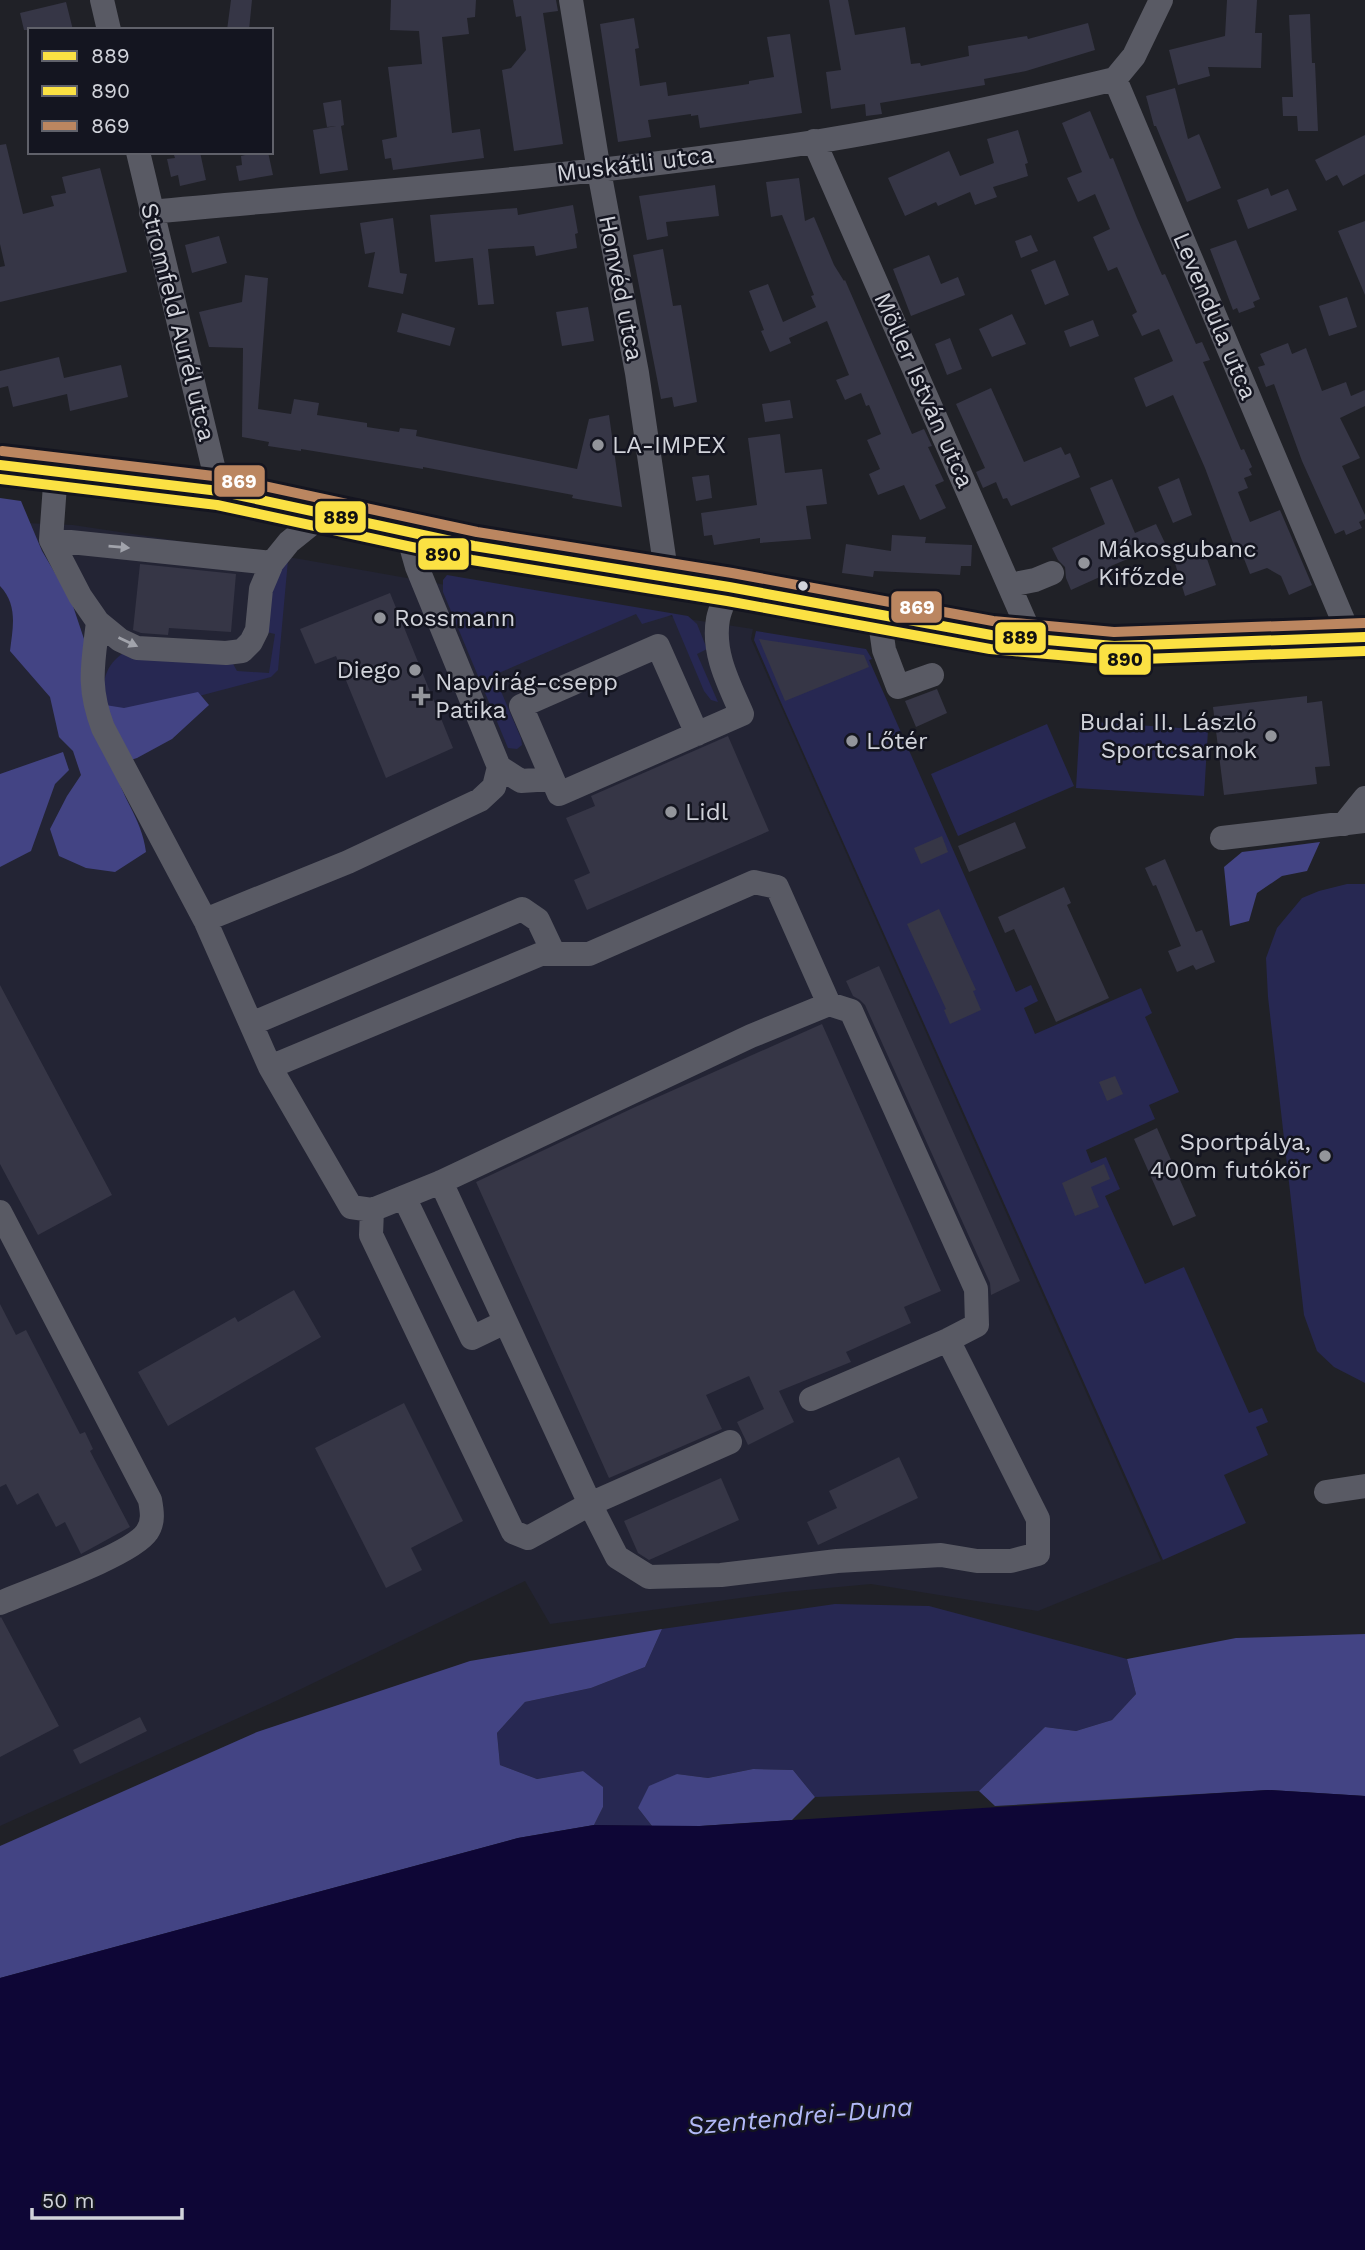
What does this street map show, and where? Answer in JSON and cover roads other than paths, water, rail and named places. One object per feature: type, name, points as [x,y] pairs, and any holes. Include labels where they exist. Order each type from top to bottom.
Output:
[{"type":"main road","points":[[0,465],[219,491],[474,546],[729,587],[991,635],[1114,646],[1358,638]]},
{"type":"street","points":[[102,0],[109,28]]},
{"type":"street","name":"Honvéd utca","points":[[571,0],[637,373],[667,578]]},
{"type":"street","points":[[1115,79],[1134,56],[1161,0]]},
{"type":"street","name":"Muskátli utca","points":[[150,212],[599,170],[814,141],[963,115],[1115,79]]},
{"type":"street","name":"Levendula utca","points":[[1115,79],[1358,638]]},
{"type":"street","name":"Möller István utca","points":[[814,141],[1033,640]]},
{"type":"street","name":"Stromfeld Aurél utca","points":[[138,154],[150,212],[219,491]]},
{"type":"street","points":[[56,471],[51,540],[80,596],[98,622],[120,640],[137,648],[226,653],[242,651],[257,630],[261,589],[272,563],[289,542],[325,513]]},
{"type":"street","points":[[407,532],[417,567],[499,767],[521,781],[552,779]]},
{"type":"street","points":[[51,540],[272,563]]},
{"type":"street","points":[[1010,585],[1052,573]]},
{"type":"street","points":[[697,734],[658,646],[520,706],[559,794],[697,734],[742,714],[721,667],[717,642],[718,619],[729,587]]},
{"type":"street","points":[[879,615],[884,650],[898,687],[932,675]]},
{"type":"street","points":[[98,622],[91,685],[95,708],[103,728],[205,920],[270,1067],[351,1207],[372,1210],[441,1182],[751,1036],[828,1004],[851,1011],[976,1289],[976,1325],[948,1340],[811,1399]]},
{"type":"street","points":[[205,920],[348,862],[480,800],[494,787],[499,767]]},
{"type":"street","points":[[1222,838],[1354,822],[1365,798]]},
{"type":"street","points":[[270,1067],[541,954],[589,954],[754,881],[776,887],[828,1004]]},
{"type":"street","points":[[251,1024],[522,909],[538,920],[554,954]]},
{"type":"street","points":[[441,1182],[617,1557],[649,1577],[721,1575],[837,1562],[941,1555],[977,1561],[1011,1561],[1038,1554],[1038,1519],[948,1340]]},
{"type":"street","points":[[404,1197],[472,1338],[505,1322]]},
{"type":"street","points":[[372,1210],[371,1235],[513,1532],[528,1538],[590,1504],[730,1442]]},
{"type":"street","points":[[0,1212],[150,1500],[152,1520],[144,1535],[123,1551],[0,1603]]},
{"type":"street","points":[[1326,1492],[1365,1486]]},
{"type":"water","name":"Szentendrei-Duna","points":[[1268,1790],[1365,1796],[1365,2250],[0,2250],[0,1978],[518,1838],[594,1825],[700,1826]]},
{"type":"place","name":"LA-IMPEX","points":[[598,445]]},
{"type":"place","name":"Mákosgubanc Kifőzde","points":[[1084,563]]},
{"type":"place","name":"Rossmann","points":[[380,618]]},
{"type":"place","name":"Diego","points":[[415,670]]},
{"type":"place","name":"Napvirág-csepp Patika","points":[[421,696]]},
{"type":"place","name":"Budai II. László Sportcsarnok","points":[[1271,736]]},
{"type":"place","name":"Lőtér","points":[[852,741]]},
{"type":"place","name":"Lidl","points":[[671,812]]},
{"type":"place","name":"Sportpálya, 400m futókör","points":[[1325,1156]]}]
